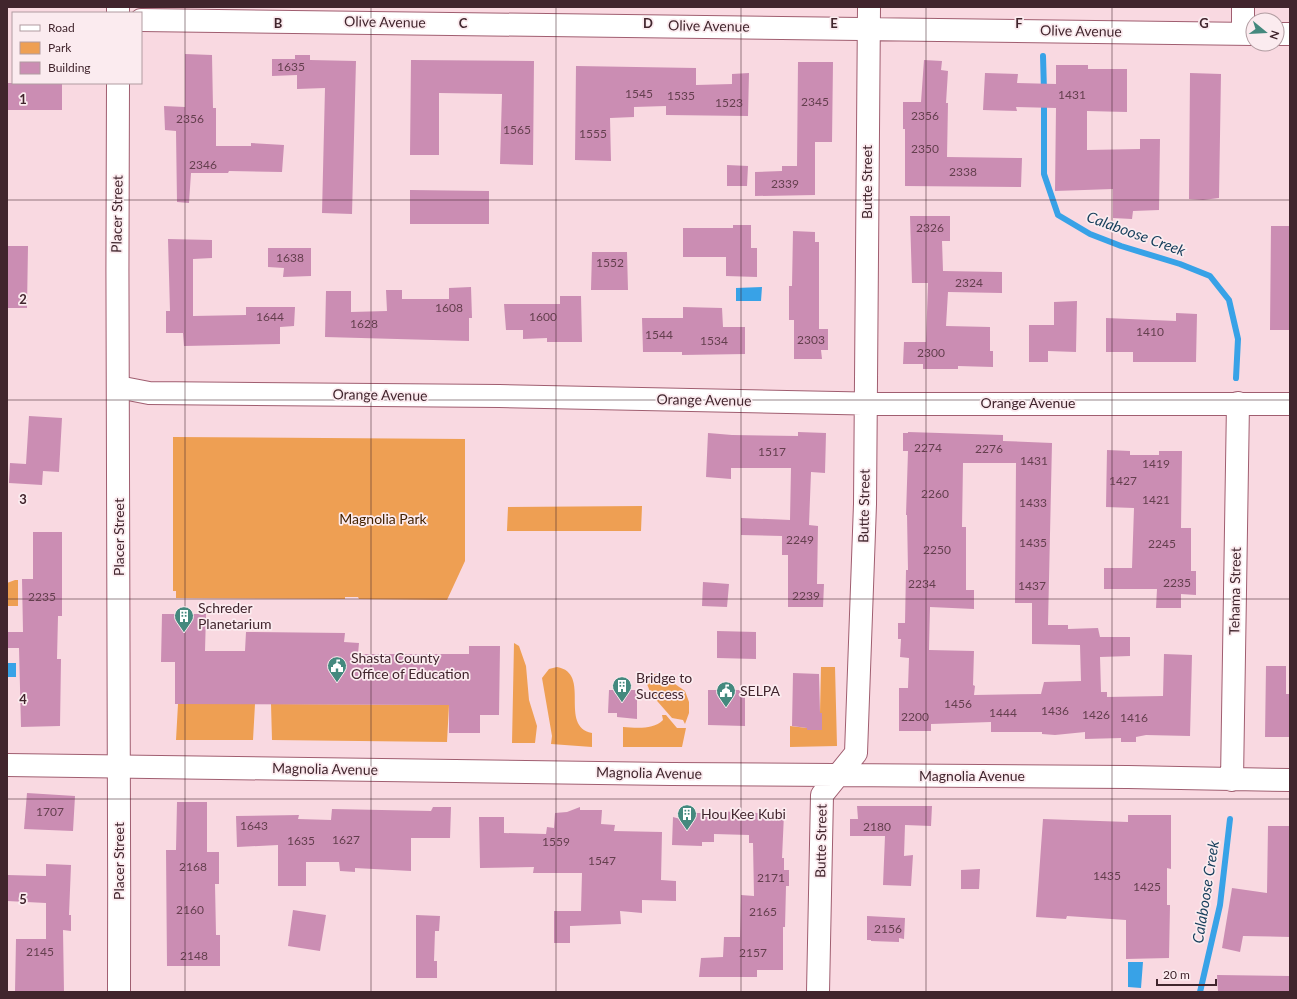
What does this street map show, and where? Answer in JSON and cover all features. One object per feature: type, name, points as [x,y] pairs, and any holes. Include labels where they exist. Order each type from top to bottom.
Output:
[{"type":"street","points":[[1243,7],[1245,18]]},
{"type":"street","name":"Olive Avenue","points":[[142,20],[869,17],[1245,34]]},
{"type":"street","name":"Butte Street","points":[[818,992],[822,795],[856,753],[862,629],[866,403],[869,17]]},
{"type":"street","name":"Placer Street","points":[[118,84],[116,244],[120,766],[119,992]]},
{"type":"street","name":"Orange Avenue","points":[[118,387],[149,393],[499,396],[866,403],[1290,404]]},
{"type":"street","name":"Tehama Street","points":[[1232,780],[1238,403]]},
{"type":"street","name":"Magnolia Avenue","points":[[7,765],[1290,780]]},
{"type":"green space","name":"Magnolia Park","points":[[173,437],[465,439],[465,561],[447,600],[359,599],[358,597],[345,597],[345,599],[176,598],[176,591],[173,591]]},
{"type":"green space","points":[[642,506],[641,531],[507,531],[508,507]]},
{"type":"green space","points":[[18,580],[18,606],[7,606],[7,583]]},
{"type":"green space","points":[[514,643],[519,646],[526,666],[529,700],[537,726],[535,743],[512,743]]},
{"type":"green space","points":[[557,667],[567,671],[572,679],[577,721],[582,728],[592,733],[592,747],[551,744],[552,736],[542,678],[549,669]]},
{"type":"green space","points":[[821,667],[835,667],[837,746],[790,747],[790,726],[807,728],[807,730],[822,730],[822,714],[820,713]]},
{"type":"green space","points":[[652,674],[662,675],[685,691],[689,702],[689,713],[685,724],[683,720],[672,718],[651,694],[647,684]]},
{"type":"green space","points":[[178,704],[255,704],[253,740],[176,740]]},
{"type":"green space","points":[[271,704],[449,705],[447,742],[272,740]]},
{"type":"green space","points":[[662,715],[666,715],[677,728],[686,728],[682,747],[623,747],[623,727],[649,727],[663,720]]},
{"type":"water","points":[[762,287],[761,301],[736,301],[736,288]]},
{"type":"water","points":[[7,663],[16,663],[16,677],[7,677]]},
{"type":"water","points":[[1128,962],[1143,962],[1141,988],[1128,987]]},
{"type":"building","points":[[185,54],[212,55],[213,108],[216,108],[216,146],[251,146],[251,143],[284,145],[282,172],[229,171],[228,173],[191,173],[189,203],[177,202],[176,131],[165,130],[164,106],[185,107]]},
{"type":"building","points":[[295,55],[310,55],[310,60],[356,61],[352,214],[322,213],[325,88],[297,89],[297,75],[272,76],[272,59],[295,59]]},
{"type":"building","points":[[411,60],[534,61],[533,165],[500,164],[502,94],[439,93],[439,155],[410,155]]},
{"type":"building","points":[[924,60],[942,61],[941,70],[948,71],[946,103],[948,103],[947,157],[1022,158],[1021,187],[905,186],[905,129],[903,129],[903,102],[921,102]]},
{"type":"building","points":[[798,62],[833,62],[832,142],[815,142],[815,195],[755,196],[755,172],[782,171],[782,166],[797,166]]},
{"type":"building","points":[[1056,65],[1088,65],[1088,69],[1127,69],[1127,112],[1087,111],[1087,150],[1140,149],[1140,139],[1160,139],[1159,210],[1133,211],[1132,219],[1113,218],[1113,189],[1055,191],[1056,108],[1016,107],[1017,111],[983,110],[985,73],[1018,74],[1017,83],[1056,84]]},
{"type":"building","points":[[576,66],[696,68],[696,85],[732,84],[732,74],[749,73],[748,116],[666,115],[666,106],[634,107],[634,117],[610,118],[611,161],[575,160]]},
{"type":"building","points":[[1190,73],[1221,74],[1219,198],[1203,200],[1189,199]]},
{"type":"building","points":[[7,83],[62,84],[62,110],[7,110]]},
{"type":"building","points":[[727,165],[748,166],[747,186],[727,186]]},
{"type":"building","points":[[410,190],[489,191],[489,224],[410,224]]},
{"type":"building","points":[[910,216],[950,216],[950,241],[942,241],[943,271],[1002,272],[1002,293],[948,292],[946,326],[990,327],[990,351],[993,351],[993,367],[958,366],[958,369],[923,369],[923,364],[903,364],[904,342],[926,342],[928,283],[912,283]]},
{"type":"building","points":[[733,225],[751,225],[751,248],[757,248],[757,277],[726,276],[726,257],[683,257],[683,228],[733,228]]},
{"type":"building","points":[[1271,226],[1290,226],[1290,330],[1270,330]]},
{"type":"building","points":[[793,231],[815,232],[815,242],[819,242],[819,329],[828,329],[828,350],[821,350],[822,359],[794,359],[794,320],[789,320],[789,286],[792,286]]},
{"type":"building","points":[[168,239],[212,240],[212,258],[193,259],[193,316],[246,315],[246,307],[295,307],[294,326],[280,327],[280,344],[184,346],[183,333],[166,333],[166,311],[170,311]]},
{"type":"building","points":[[7,246],[28,246],[27,308],[7,308]]},
{"type":"building","points":[[268,248],[311,248],[311,276],[283,277],[284,268],[268,267]]},
{"type":"building","points":[[592,252],[627,252],[628,290],[591,290]]},
{"type":"building","points":[[471,287],[472,318],[469,318],[469,341],[325,337],[326,291],[351,291],[351,312],[387,311],[386,290],[402,290],[402,299],[449,299],[449,288]]},
{"type":"building","points":[[560,296],[581,296],[582,342],[547,342],[547,338],[523,339],[523,330],[506,330],[504,304],[560,304]]},
{"type":"building","points":[[1077,301],[1076,352],[1048,351],[1048,362],[1029,362],[1029,325],[1054,325],[1054,302]]},
{"type":"building","points":[[683,307],[722,308],[723,327],[745,327],[745,354],[682,355],[682,352],[643,352],[642,318],[683,318]]},
{"type":"building","points":[[1176,313],[1197,314],[1196,362],[1133,362],[1133,352],[1106,352],[1106,318],[1176,321]]},
{"type":"building","points":[[29,416],[62,418],[59,472],[43,471],[42,485],[9,483],[10,463],[26,464]]},
{"type":"building","points":[[798,432],[826,433],[825,473],[811,472],[809,525],[818,526],[817,584],[824,584],[823,607],[788,607],[788,555],[782,555],[782,536],[741,535],[741,518],[790,520],[791,468],[731,468],[731,479],[706,477],[708,433],[798,436]]},
{"type":"building","points":[[903,433],[1003,435],[1003,441],[1052,443],[1048,625],[1068,625],[1068,629],[1098,628],[1100,637],[1130,637],[1130,656],[1100,657],[1101,692],[1107,692],[1107,697],[1163,696],[1164,654],[1192,655],[1190,736],[1146,735],[1136,737],[1136,742],[1121,742],[1121,738],[1085,739],[1085,732],[1055,735],[1042,734],[1042,732],[991,732],[991,722],[931,724],[931,731],[899,731],[899,688],[908,688],[909,658],[900,657],[901,639],[898,639],[898,623],[905,623],[906,570],[908,570],[906,515],[908,451],[903,451]],"holes":[[[963,463],[1016,463],[1015,603],[1032,603],[1032,644],[1080,645],[1081,681],[1044,682],[1041,694],[974,695],[974,651],[929,650],[930,607],[974,609],[974,590],[966,590],[966,527],[962,527]]]},
{"type":"building","points":[[1107,450],[1130,451],[1130,455],[1159,455],[1159,451],[1182,451],[1181,528],[1191,528],[1191,571],[1196,571],[1196,595],[1181,594],[1181,608],[1156,608],[1157,589],[1104,589],[1104,568],[1132,568],[1134,508],[1106,507]]},
{"type":"building","points":[[33,532],[62,532],[62,616],[58,616],[57,659],[61,659],[60,726],[21,727],[19,648],[7,648],[7,632],[23,632],[22,579],[33,579]]},
{"type":"building","points":[[703,582],[729,584],[727,607],[702,606]]},
{"type":"building","name":"Shasta County Office of Education","points":[[162,614],[206,614],[205,651],[245,651],[246,632],[345,633],[344,642],[359,643],[358,654],[469,654],[469,646],[500,646],[499,715],[480,715],[480,733],[449,733],[449,705],[175,704],[175,662],[161,662]]},
{"type":"building","points":[[717,631],[756,632],[756,659],[717,658]]},
{"type":"building","points":[[1266,666],[1286,666],[1286,694],[1290,694],[1290,737],[1265,737]]},
{"type":"building","points":[[793,673],[819,674],[822,730],[807,730],[807,728],[792,726]]},
{"type":"building","name":"Bridge to Success","points":[[609,690],[637,690],[637,719],[617,717],[617,713],[608,713]]},
{"type":"building","name":"SELPA","points":[[708,690],[745,690],[745,726],[708,725]]},
{"type":"building","points":[[27,793],[75,796],[73,831],[24,829]]},
{"type":"building","points":[[177,802],[207,802],[207,852],[219,852],[219,884],[215,884],[216,935],[220,935],[220,966],[167,966],[166,850],[176,850]]},
{"type":"building","points":[[857,806],[932,806],[931,826],[905,825],[904,856],[913,855],[911,886],[883,885],[885,836],[850,836],[850,819],[858,819]]},
{"type":"building","points":[[433,807],[451,807],[450,838],[411,838],[411,871],[355,868],[355,872],[340,871],[339,862],[306,862],[306,886],[278,886],[278,845],[237,847],[236,816],[299,815],[298,819],[331,820],[332,809],[431,811]]},
{"type":"building","points":[[580,807],[580,810],[602,810],[601,824],[615,825],[614,831],[662,832],[661,880],[676,881],[676,901],[642,900],[642,913],[620,911],[621,924],[570,926],[570,943],[554,943],[554,911],[581,911],[582,873],[533,873],[534,867],[480,868],[479,817],[504,817],[504,833],[546,834],[547,827],[554,828],[555,813],[567,812]]},
{"type":"building","points":[[713,811],[784,814],[782,858],[784,858],[784,870],[789,870],[789,886],[786,886],[785,927],[783,927],[783,970],[757,970],[757,977],[699,977],[701,958],[723,957],[724,937],[740,937],[741,895],[754,896],[753,843],[749,843],[749,835],[714,834],[714,842],[702,842],[702,846],[672,845],[673,817],[684,820],[684,813],[713,813]]},
{"type":"building","points":[[1128,815],[1171,815],[1171,869],[1167,868],[1167,905],[1170,905],[1169,958],[1126,959],[1126,920],[1067,916],[1066,919],[1036,917],[1043,819],[1128,822]]},
{"type":"building","points":[[1268,826],[1290,826],[1290,937],[1243,936],[1240,952],[1222,948],[1232,888],[1267,893]]},
{"type":"building","points":[[46,864],[71,865],[69,915],[71,915],[71,931],[63,930],[64,992],[15,992],[16,939],[46,939],[46,903],[7,901],[7,875],[46,876]]},
{"type":"building","points":[[980,869],[979,889],[961,889],[961,870]]},
{"type":"building","points":[[293,910],[326,915],[320,951],[288,946]]},
{"type":"building","points":[[416,915],[440,916],[439,931],[435,931],[434,961],[437,961],[437,978],[416,978]]},
{"type":"building","points":[[867,916],[905,918],[904,939],[899,938],[899,942],[867,940]]},
{"type":"building","points":[[1217,975],[1290,976],[1290,992],[1218,992]]},
{"type":"waterway","name":"Calaboose Creek","points":[[1043,56],[1044,91]]},
{"type":"waterway","name":"Calaboose Creek","points":[[1044,100],[1044,174],[1058,215],[1090,234],[1121,246],[1180,264],[1210,276],[1229,300],[1238,339],[1236,378]]},
{"type":"waterway","name":"Calaboose Creek","points":[[1200,992],[1220,905],[1230,819]]},
{"type":"place","name":"Schreder Planetarium","points":[[184,633]]},
{"type":"place","name":"Shasta County Office of Education","points":[[337,683]]},
{"type":"place","name":"Bridge to Success","points":[[622,703]]},
{"type":"place","name":"SELPA","points":[[726,708]]},
{"type":"place","name":"Hou Kee Kubi","points":[[687,831]]}]
